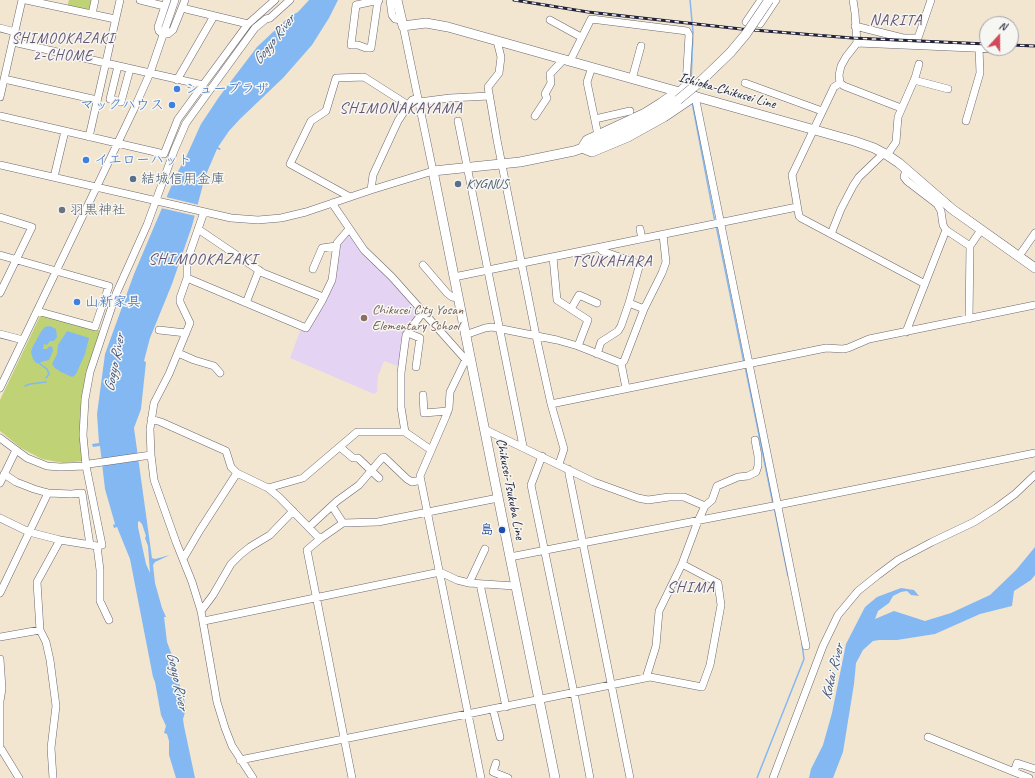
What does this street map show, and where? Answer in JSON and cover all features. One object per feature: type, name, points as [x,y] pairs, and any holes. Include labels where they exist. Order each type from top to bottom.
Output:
[{"type":"main road","points":[[397,0],[402,23]]},
{"type":"main road","points":[[582,148],[587,140],[645,113],[702,80],[730,53],[769,0]]},
{"type":"main road","name":"Ishioka-Chikusei Line","points":[[402,23],[436,24],[592,67],[677,94],[695,96],[864,145],[885,154],[906,169],[952,209],[1035,268]]},
{"type":"main road","points":[[433,171],[535,159],[582,148],[631,128],[677,94]]},
{"type":"main road","points":[[582,148],[592,152],[628,137],[664,117],[695,96]]},
{"type":"main road","name":"Chikusei-Tsukuba Line","points":[[433,171],[465,335],[467,357],[484,429],[555,778]]},
{"type":"street","points":[[0,93],[22,0]]},
{"type":"street","points":[[26,0],[115,19]]},
{"type":"street","points":[[92,14],[95,0]]},
{"type":"street","points":[[88,137],[120,0]]},
{"type":"street","points":[[143,0],[166,3],[158,26],[159,31],[163,34],[168,34],[173,30],[185,0]]},
{"type":"street","points":[[0,387],[119,143],[150,73],[175,0]]},
{"type":"street","points":[[0,116],[164,154],[178,119],[203,90],[252,24],[275,0]]},
{"type":"street","points":[[182,8],[252,24],[270,18],[290,0]]},
{"type":"street","points":[[379,0],[371,48],[351,45],[356,5],[379,0]]},
{"type":"street","points":[[0,165],[202,212],[231,218],[258,220],[292,215],[433,171],[402,23],[392,15],[390,0]]},
{"type":"street","points":[[746,22],[761,0]]},
{"type":"street","points":[[760,24],[776,0]]},
{"type":"street","points":[[853,0],[857,43],[841,66],[839,75],[840,83],[844,86],[901,108]]},
{"type":"street","points":[[855,26],[903,38],[918,38],[930,0]]},
{"type":"street","points":[[176,80],[214,16]]},
{"type":"street","points":[[534,116],[547,98],[545,94],[551,83],[550,74],[567,60],[591,19],[687,31],[689,35],[686,85],[677,94]]},
{"type":"street","points":[[550,20],[581,37]]},
{"type":"street","points":[[0,28],[15,32]]},
{"type":"street","points":[[497,41],[500,57],[499,73],[488,87],[489,96],[536,336],[551,404],[564,449],[558,464]]},
{"type":"street","points":[[13,42],[150,73],[176,80],[203,90]]},
{"type":"street","points":[[857,43],[979,48]]},
{"type":"street","points":[[632,79],[640,46]]},
{"type":"street","points":[[966,121],[980,73],[979,56]]},
{"type":"street","points":[[0,60],[8,62]]},
{"type":"street","points":[[831,234],[841,209],[859,177],[896,142],[896,122],[914,80],[919,64]]},
{"type":"street","points":[[110,99],[118,66]]},
{"type":"street","points":[[592,67],[587,82],[598,135]]},
{"type":"street","points":[[4,79],[121,102],[130,69]]},
{"type":"street","points":[[350,197],[290,164],[311,121],[326,111],[336,78],[364,76],[408,105]]},
{"type":"street","points":[[914,80],[948,89]]},
{"type":"street","points":[[745,83],[822,111]]},
{"type":"street","points":[[840,83],[834,87],[792,175],[797,207],[801,218],[925,284]]},
{"type":"street","points":[[0,518],[29,532],[60,540],[94,546],[102,545],[84,435],[85,399],[90,372],[116,294],[158,202],[174,151],[203,90]]},
{"type":"street","points":[[371,190],[373,175],[398,121],[412,100],[489,96]]},
{"type":"street","points":[[695,96],[717,224],[775,505],[806,646]]},
{"type":"street","points":[[595,119],[630,111]]},
{"type":"street","points":[[458,122],[523,446]]},
{"type":"street","points":[[54,177],[65,131]]},
{"type":"street","points":[[906,169],[904,177],[907,181],[937,204],[941,211],[943,225],[946,230],[970,246]]},
{"type":"street","points":[[332,203],[364,250],[392,277],[423,312],[467,357],[450,392],[448,411],[420,476],[481,778]]},
{"type":"street","points":[[454,277],[797,207]]},
{"type":"street","points":[[202,212],[188,261],[187,278],[180,302],[190,323],[169,374],[154,403],[150,429],[150,456],[154,480],[202,611],[217,702],[230,740],[240,760],[253,778]]},
{"type":"street","points":[[0,217],[32,227],[0,293]]},
{"type":"street","points":[[198,229],[259,270],[323,298]]},
{"type":"street","points":[[187,278],[306,328],[332,280],[337,243],[349,229]]},
{"type":"street","points":[[640,229],[642,239]]},
{"type":"street","points":[[906,332],[946,230]]},
{"type":"street","points":[[969,319],[970,246],[981,230]]},
{"type":"street","points":[[1019,256],[1035,233]]},
{"type":"street","points":[[621,363],[624,361],[644,309],[666,262],[663,235]]},
{"type":"street","points":[[313,269],[322,248],[336,246]]},
{"type":"street","points":[[597,354],[601,342],[618,331],[629,303],[638,270],[638,264],[602,251],[600,248]]},
{"type":"street","points":[[0,255],[109,286],[95,327]]},
{"type":"street","points":[[553,257],[557,300],[588,320],[578,346]]},
{"type":"street","points":[[423,265],[447,293],[452,297],[458,298]]},
{"type":"street","points":[[246,303],[259,270]]},
{"type":"street","points":[[571,309],[578,295],[596,303]]},
{"type":"street","points":[[629,303],[644,309]]},
{"type":"street","points":[[551,404],[826,348],[843,349],[869,339],[1035,306]]},
{"type":"street","points":[[37,311],[104,330]]},
{"type":"street","points":[[405,432],[402,407],[401,373],[406,335],[423,312]]},
{"type":"street","points":[[465,335],[492,327],[578,346],[621,363]]},
{"type":"street","points":[[159,330],[186,333]]},
{"type":"street","points":[[408,333],[420,338],[416,367]]},
{"type":"street","points":[[0,334],[22,340]]},
{"type":"street","points":[[178,353],[214,366],[220,373]]},
{"type":"street","points":[[621,363],[626,388]]},
{"type":"street","points":[[424,395],[424,413],[448,411]]},
{"type":"street","points":[[151,419],[226,451],[231,467],[237,473],[268,488],[320,539]]},
{"type":"street","points":[[484,429],[523,446],[594,482],[638,498],[648,500],[669,497],[684,497],[705,506]]},
{"type":"street","points":[[268,488],[303,478],[357,432],[405,432],[431,450]]},
{"type":"street","points":[[0,438],[27,458],[47,466],[60,467],[88,465],[150,456]]},
{"type":"street","points":[[646,678],[656,646],[659,611],[682,564],[698,521],[705,506],[712,500],[717,486],[738,477],[748,476],[756,472],[758,466],[758,456],[755,440]]},
{"type":"street","points":[[340,447],[353,458],[358,458],[379,478]]},
{"type":"street","points":[[0,483],[16,450]]},
{"type":"street","points":[[510,557],[698,521],[1035,452]]},
{"type":"street","points":[[542,456],[531,485],[590,778]]},
{"type":"street","points":[[308,527],[337,501],[359,485],[384,457],[407,479],[412,482],[421,480]]},
{"type":"street","points":[[568,469],[630,778]]},
{"type":"street","points":[[183,559],[237,473]]},
{"type":"street","points":[[4,474],[16,482],[34,489],[70,494],[82,493],[100,570],[100,601],[109,620]]},
{"type":"street","points":[[773,778],[823,646],[838,615],[858,591],[898,560],[974,522],[996,508],[1015,494],[1035,475]]},
{"type":"street","points":[[0,592],[48,492]]},
{"type":"street","points":[[352,778],[307,550],[343,522],[378,522],[498,498]]},
{"type":"street","points":[[332,506],[343,522]]},
{"type":"street","points":[[202,611],[231,564],[250,547],[270,535],[293,511]]},
{"type":"street","points":[[53,778],[51,748],[56,706],[50,660],[46,642],[40,630],[37,582],[60,540]]},
{"type":"street","points":[[469,583],[485,549]]},
{"type":"street","points":[[240,760],[612,686],[650,677],[702,687],[710,665],[720,605],[718,583],[682,564]]},
{"type":"street","points":[[204,620],[440,572],[457,580],[469,583],[515,586]]},
{"type":"street","points":[[480,584],[506,707]]},
{"type":"street","points":[[0,637],[40,630]]},
{"type":"street","points":[[0,659],[2,689],[0,701],[0,748],[19,778]]},
{"type":"street","points":[[493,709],[500,737]]},
{"type":"street","points":[[928,737],[1029,778]]},
{"type":"street","points":[[496,763],[493,772],[508,778]]},
{"type":"street","points":[[1014,772],[1017,763],[1035,769]]},
{"type":"shaded area","name":"Chikusei City Yosan Elementary School","points":[[348,233],[419,311],[411,323],[400,367],[384,361],[378,376],[377,392],[374,394],[290,358],[300,331],[308,331],[324,300],[339,245]]},
{"type":"green space","points":[[69,0],[92,0],[89,11],[67,7]]},
{"type":"green space","points":[[41,314],[101,331],[89,371],[83,461],[63,463],[42,459],[21,448],[0,431],[0,400]]},
{"type":"water","name":"Gogyo River","points":[[309,0],[338,0],[329,18],[312,45],[283,78],[240,119],[229,131],[218,147],[221,149],[217,149],[205,177],[192,226],[172,284],[150,338],[144,361],[146,362],[141,409],[134,428],[152,558],[155,559],[170,555],[155,562],[153,565],[155,583],[166,617],[164,617],[167,642],[175,663],[174,668],[182,689],[186,709],[183,719],[184,726],[195,778],[176,778],[169,755],[169,741],[167,734],[164,733],[166,726],[161,715],[130,559],[117,527],[114,528],[113,525],[115,524],[105,489],[100,446],[93,447],[92,444],[99,443],[97,414],[105,354],[134,274],[176,175],[201,124],[219,97],[257,47],[289,17],[298,12]],"holes":[[[139,521],[142,524],[148,546],[150,573],[146,564],[138,522]]]},
{"type":"water","points":[[50,326],[56,329],[57,337],[54,341],[50,341],[47,345],[44,344],[43,349],[47,349],[48,347],[52,346],[53,351],[49,360],[41,362],[40,364],[36,363],[31,352],[32,348],[42,330],[45,327]]},
{"type":"water","points":[[67,331],[89,338],[85,354],[76,374],[72,377],[61,372],[52,364],[57,354],[58,345]]},
{"type":"water","points":[[1035,547],[1035,575],[1031,580],[1014,591],[1012,606],[980,614],[935,634],[897,640],[873,641],[863,650],[856,663],[843,752],[833,778],[809,778],[811,769],[823,745],[832,713],[846,644],[865,607],[877,597],[901,588],[914,590],[919,596],[911,595],[907,591],[893,596],[889,603],[878,611],[875,619],[894,611],[925,621],[951,613],[990,595],[1016,570]]},
{"type":"pier","points":[[166,197],[199,205],[196,216],[161,208]]},
{"type":"waterway","points":[[690,0],[693,32],[691,84]]},
{"type":"waterway","points":[[692,102],[715,222]]},
{"type":"waterway","points":[[716,225],[744,363]]},
{"type":"waterway","points":[[40,364],[47,369],[49,374],[46,378]]},
{"type":"waterway","points":[[745,366],[773,504]]},
{"type":"waterway","points":[[25,386],[46,382]]},
{"type":"waterway","points":[[774,507],[788,576]]},
{"type":"waterway","points":[[757,778],[804,659],[802,644]]},
{"type":"railway","points":[[514,0],[588,12],[741,29],[852,38],[979,44]]},
{"type":"railway","points":[[1019,45],[1035,46]]},
{"type":"place","name":"シュープラザ","points":[[177,89]]},
{"type":"place","name":"マックハウス","points":[[172,105]]},
{"type":"place","name":"イエローハット","points":[[86,160]]},
{"type":"place","name":"結城信用金庫","points":[[133,179]]},
{"type":"place","name":"KYGNUS","points":[[458,184]]},
{"type":"place","name":"羽黒神社","points":[[62,210]]},
{"type":"place","name":"山新家具","points":[[77,302]]},
{"type":"place","name":"Chikusei City Yosan Elementary School","points":[[364,318]]},
{"type":"place","name":"島","points":[[502,530]]},
{"type":"district","name":"NARITA","points":[[896,21]]},
{"type":"district","name":"SHIMOOKAZAKI 2-CHOME","points":[[63,48]]},
{"type":"district","name":"SHIMONAKAYAMA","points":[[401,109]]},
{"type":"district","name":"SHIMOOKAZAKI","points":[[203,260]]},
{"type":"district","name":"TSUKAHARA","points":[[612,262]]},
{"type":"district","name":"SHIMA","points":[[691,588]]},
{"type":"water label","name":"Kokai River","points":[[833,672]]}]
